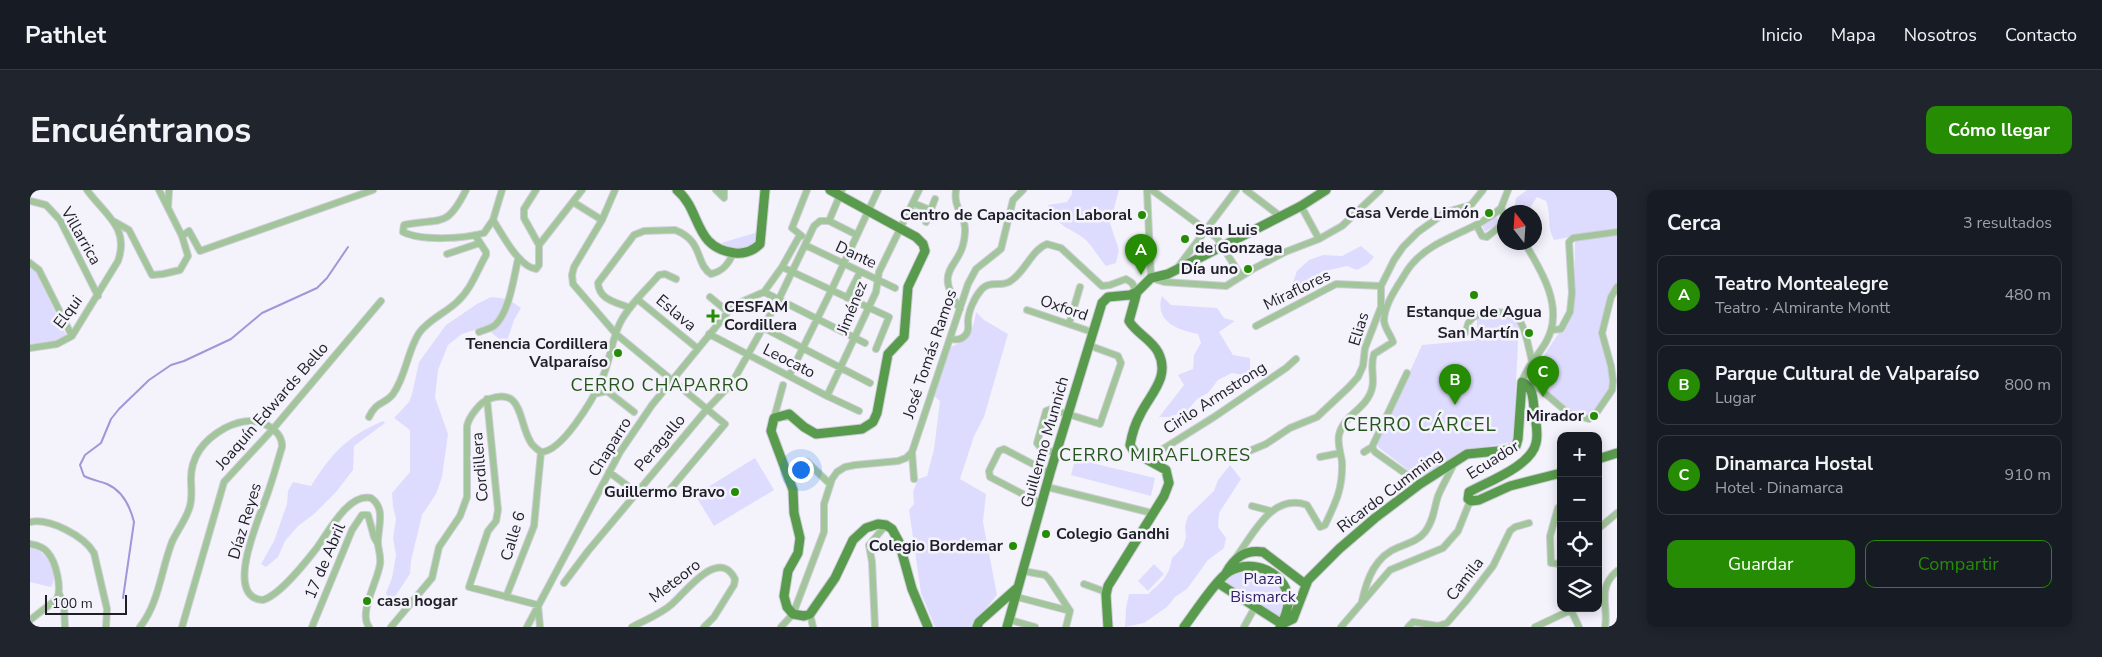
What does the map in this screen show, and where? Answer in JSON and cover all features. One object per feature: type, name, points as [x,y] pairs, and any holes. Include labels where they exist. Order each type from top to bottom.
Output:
[{"type":"main road","points":[[677,190],[684,198],[708,242],[733,253],[751,251],[760,244],[765,190]]},
{"type":"main road","points":[[830,190],[841,192],[920,240],[925,251],[908,287],[904,337],[888,354],[876,418],[862,429],[821,434],[812,432],[789,414],[774,418],[772,431],[793,490],[794,513],[800,538],[798,552],[788,571],[784,596],[787,607],[793,614],[804,616],[810,614],[835,578],[854,540],[866,528],[878,524],[886,525],[892,530],[899,542],[912,589],[928,627]]},
{"type":"main road","points":[[1108,627],[1106,592],[1108,586],[1167,490],[1169,476],[1161,466],[1135,453],[1130,444],[1138,419],[1158,385],[1163,368],[1162,360],[1154,345],[1129,321],[1137,292],[1152,278],[1177,269],[1301,206],[1326,190]]},
{"type":"main road","name":"Guillermo Munnich","points":[[1008,624],[1050,473],[1100,308],[1105,299],[1110,296],[1125,296],[1137,292]]},
{"type":"main road","name":"Ricardo Cumming","points":[[1281,626],[1293,619],[1305,584],[1321,566],[1353,537],[1420,484],[1466,454],[1508,450],[1516,446],[1526,384]]},
{"type":"main road","name":"Ecuador","points":[[1526,384],[1533,397],[1537,435],[1533,452],[1521,464],[1469,492],[1468,497],[1470,501],[1479,500],[1510,486],[1557,476]]},
{"type":"main road","points":[[1602,458],[1617,453]]},
{"type":"main road","points":[[1184,627],[1235,558],[1248,552],[1263,552],[1305,584]]},
{"type":"main road","points":[[1218,583],[1281,626],[1287,609],[1288,598],[1284,587],[1277,577],[1264,569],[1251,567],[1236,568],[1225,574]]},
{"type":"main road","points":[[977,627],[980,622],[1017,593]]},
{"type":"street","points":[[87,190],[115,222],[129,230],[152,275],[180,270],[188,256],[182,236],[159,190]]},
{"type":"street","points":[[168,208],[169,190]]},
{"type":"street","points":[[182,236],[189,231],[200,251],[373,190]]},
{"type":"street","points":[[466,190],[459,203],[447,218],[404,226],[403,232],[411,236],[435,238],[484,233],[493,220],[502,190]]},
{"type":"street","points":[[493,220],[518,259],[532,269],[536,269],[539,265],[539,245],[523,213],[536,190]]},
{"type":"street","points":[[539,245],[582,190]]},
{"type":"street","points":[[615,190],[602,220],[572,275],[573,284],[616,334],[724,424],[667,492]]},
{"type":"street","points":[[806,242],[792,230],[792,226],[807,190]]},
{"type":"street","name":"Jiménez","points":[[827,396],[876,292],[879,272],[920,190]]},
{"type":"street","points":[[955,190],[955,202],[965,223],[965,243],[963,250],[950,268],[947,285],[960,309]]},
{"type":"street","name":"José Tomás Ramos","points":[[912,452],[968,284],[976,269],[1001,249],[1012,200],[1023,190]]},
{"type":"street","points":[[1147,190],[1152,278],[1164,282],[1226,286],[1280,255],[1319,239],[1348,221],[1380,190]]},
{"type":"street","points":[[1152,190],[1217,238],[1241,276]]},
{"type":"street","points":[[1177,269],[1236,190]]},
{"type":"street","points":[[1246,190],[1280,216]]},
{"type":"street","name":"Elias","points":[[1236,452],[1247,452],[1266,444],[1290,428],[1317,416],[1349,387],[1358,377],[1363,366],[1365,348],[1380,307],[1381,286],[1394,260],[1413,236],[1446,212],[1471,205],[1482,190]]},
{"type":"street","points":[[1502,205],[1508,190]]},
{"type":"street","points":[[841,192],[830,221],[857,235]]},
{"type":"street","points":[[789,376],[818,319],[875,192]]},
{"type":"street","points":[[926,222],[935,199]]},
{"type":"street","name":"Villarrica","points":[[30,201],[46,205],[60,220],[98,296]]},
{"type":"street","points":[[573,202],[602,220]]},
{"type":"street","points":[[913,203],[930,210]]},
{"type":"street","points":[[1301,206],[1319,239]]},
{"type":"street","points":[[1235,558],[1271,510],[1283,504],[1302,504],[1310,508],[1320,527],[1325,525],[1339,498],[1341,484],[1338,438],[1342,427],[1366,402],[1373,388],[1374,354],[1393,342],[1384,322],[1388,304],[1413,263],[1428,250],[1446,239],[1477,226],[1497,211]]},
{"type":"street","name":"Peragallo","points":[[564,583],[706,409],[732,383],[764,328],[816,224],[820,221],[830,221]]},
{"type":"street","name":"Elqui","points":[[30,348],[57,344],[72,336],[113,273],[122,251],[115,222]]},
{"type":"street","points":[[1477,226],[1482,236],[1487,237],[1497,229]]},
{"type":"street","points":[[630,308],[604,298],[598,283],[634,235],[644,231],[675,230],[679,232],[695,244],[704,267],[711,274],[729,263],[733,253]]},
{"type":"street","name":"Ricardo Cumming","points":[[1526,384],[1532,361],[1545,344],[1552,330],[1560,329],[1570,312],[1572,293],[1569,242],[1573,238],[1617,232]]},
{"type":"street","points":[[369,416],[376,405],[388,399],[399,384],[413,345],[421,331],[430,321],[467,292],[486,252],[476,235]]},
{"type":"street","points":[[800,235],[782,267],[764,292],[864,343]]},
{"type":"street","name":"Dante","points":[[806,242],[843,264],[895,288]]},
{"type":"street","points":[[447,254],[480,243]]},
{"type":"street","points":[[950,338],[961,339],[968,331],[969,315],[982,288],[990,284],[1003,284],[1011,281],[1040,249],[1047,244],[1061,248],[1102,286],[1126,279],[1132,283],[1137,292]]},
{"type":"street","points":[[1529,250],[1539,266],[1550,293],[1553,318],[1552,330]]},
{"type":"street","points":[[479,332],[495,325],[503,311],[511,292],[518,259]]},
{"type":"street","points":[[30,263],[39,270],[72,336]]},
{"type":"street","points":[[782,267],[889,317],[876,349]]},
{"type":"street","points":[[848,298],[860,272]]},
{"type":"street","points":[[391,627],[432,578],[439,547],[460,516],[467,497],[468,422],[487,399],[500,396],[512,399],[516,403],[530,442],[541,452],[551,450],[578,422],[602,381],[620,323],[630,308],[659,275],[665,274],[676,279]]},
{"type":"street","name":"Miraflores","points":[[1256,326],[1336,284],[1381,286]]},
{"type":"street","points":[[1069,324],[1080,287]]},
{"type":"street","points":[[1526,384],[1540,389],[1568,413],[1589,418],[1597,412],[1609,396],[1613,384],[1611,366],[1602,333],[1609,305],[1617,287]]},
{"type":"street","name":"Chaparro","points":[[528,627],[620,452],[708,334],[739,303],[764,292]]},
{"type":"street","points":[[1380,307],[1395,292]]},
{"type":"street","points":[[710,297],[728,312]]},
{"type":"street","name":"Eslava","points":[[637,299],[697,348]]},
{"type":"street","name":"Joaquín Edwards Bello","points":[[182,627],[222,485],[273,429],[381,301]]},
{"type":"street","name":"Oxford","points":[[1027,310],[1092,332]]},
{"type":"street","points":[[1466,333],[1469,321],[1478,315],[1503,313],[1514,316],[1519,320],[1532,361]]},
{"type":"street","points":[[764,328],[870,383]]},
{"type":"street","name":"Leocato","points":[[708,334],[859,411]]},
{"type":"street","points":[[1057,454],[1040,447],[1037,443],[1046,411],[1051,409],[1098,424],[1102,423],[1121,363],[1118,356],[1088,345]]},
{"type":"street","name":"Cirilo Armstrong","points":[[1147,458],[1214,417],[1286,368],[1296,359]]},
{"type":"street","points":[[1364,452],[1372,447],[1407,373]]},
{"type":"street","points":[[774,418],[783,385]]},
{"type":"street","points":[[594,394],[607,391],[634,412]]},
{"type":"street","name":"Cordillera","points":[[487,399],[498,510],[496,521],[488,532],[469,587],[506,597]]},
{"type":"street","points":[[140,627],[149,613],[172,543],[189,511],[192,501],[192,468],[199,449],[217,433],[241,422],[258,422],[273,429]]},
{"type":"street","name":"Díaz Reyes","points":[[273,429],[281,438],[282,447],[246,556],[245,580],[250,596],[263,600],[275,594],[316,549],[343,512],[362,498],[371,498],[378,506],[381,515],[378,544],[380,564],[365,615],[369,627]]},
{"type":"street","points":[[1372,447],[1374,451],[1420,484]]},
{"type":"street","points":[[1042,504],[990,477],[988,471],[999,451],[1004,449],[1050,473]]},
{"type":"street","name":"Calle 6","points":[[506,597],[534,526],[541,452]]},
{"type":"street","points":[[912,452],[914,479]]},
{"type":"street","points":[[781,627],[793,614],[824,532],[824,504],[830,484],[840,469],[855,465],[898,461],[906,458],[912,452]]},
{"type":"street","points":[[1320,457],[1340,453]]},
{"type":"street","points":[[1362,602],[1368,576],[1386,553],[1412,542],[1424,533],[1433,518],[1441,489],[1456,460]]},
{"type":"street","points":[[807,462],[830,484]]},
{"type":"street","points":[[609,472],[636,493]]},
{"type":"street","points":[[1047,487],[1152,513]]},
{"type":"street","points":[[1341,627],[1390,570],[1443,548],[1458,532],[1470,501]]},
{"type":"street","points":[[1252,506],[1271,510]]},
{"type":"street","points":[[1557,512],[1550,536],[1550,563],[1557,564]]},
{"type":"street","name":"17 de Abril","points":[[312,627],[352,530],[362,514],[368,515],[378,544]]},
{"type":"street","points":[[1602,526],[1617,514]]},
{"type":"street","points":[[30,522],[49,522],[82,540],[91,548],[94,553],[107,609],[106,627]]},
{"type":"street","name":"Camila","points":[[1408,627],[1413,622],[1438,626],[1447,622],[1493,566],[1510,531],[1515,527],[1529,523]]},
{"type":"street","points":[[875,627],[872,562],[869,545],[886,525]]},
{"type":"street","points":[[1248,541],[1263,552]]},
{"type":"street","points":[[30,544],[43,549],[50,555],[56,570],[59,593],[64,607],[65,627]]},
{"type":"street","name":"Meteoro","points":[[632,627],[672,605],[687,588],[706,572],[720,568],[728,570],[735,579],[734,585],[714,617],[704,627]]},
{"type":"street","points":[[1023,571],[1048,577],[1070,612],[1066,627]]},
{"type":"street","points":[[1605,627],[1607,616],[1603,596],[1611,577],[1617,571]]},
{"type":"street","points":[[1084,584],[1106,592]]},
{"type":"street","points":[[30,620],[57,599],[59,593]]},
{"type":"street","points":[[1017,593],[1070,612]]},
{"type":"street","points":[[506,597],[538,605],[540,627]]},
{"type":"street","points":[[1244,627],[1255,607]]},
{"type":"street","points":[[1534,627],[1565,612]]},
{"type":"street","points":[[1572,612],[1577,626]]},
{"type":"street","points":[[810,614],[813,627]]},
{"type":"street","points":[[1008,624],[1035,627]]},
{"type":"green space","points":[[1072,190],[1119,190],[1110,223],[1119,250],[1116,263],[1106,266],[1086,240],[1065,227],[1052,213],[1048,205],[1067,202],[1072,194]]},
{"type":"green space","points":[[1527,190],[1617,190],[1617,228],[1554,240],[1550,230],[1546,201],[1537,197],[1532,205],[1515,205],[1516,198]]},
{"type":"green space","points":[[1496,217],[1497,218],[1497,224],[1485,232],[1482,225]]},
{"type":"green space","points":[[758,232],[758,242],[743,250],[721,243]]},
{"type":"green space","points":[[1617,234],[1617,287],[1603,336],[1611,381],[1607,394],[1590,415],[1568,410],[1543,387],[1545,381],[1539,376],[1535,379],[1530,376],[1565,324],[1574,303],[1575,241]]},
{"type":"green space","points":[[1361,246],[1374,257],[1368,264],[1357,270],[1347,266],[1321,272],[1309,285],[1291,288],[1297,271],[1309,260],[1323,255],[1342,256]]},
{"type":"green space","points":[[30,265],[34,267],[66,335],[58,340],[30,344]]},
{"type":"green space","points":[[1162,296],[1171,305],[1217,308],[1224,318],[1235,321],[1219,332],[1233,355],[1250,358],[1250,376],[1232,373],[1218,380],[1208,393],[1197,399],[1187,411],[1169,417],[1159,417],[1184,385],[1178,375],[1193,369],[1194,355],[1201,343],[1198,334],[1175,327],[1164,318],[1160,305]]},
{"type":"green space","points":[[491,297],[508,299],[521,308],[514,320],[506,344],[484,327],[462,334],[448,345],[438,370],[435,397],[448,434],[442,477],[436,494],[422,515],[411,561],[410,574],[396,595],[389,601],[386,593],[392,578],[396,555],[393,538],[396,519],[392,493],[410,472],[410,430],[394,418],[409,402],[419,362],[446,325]]},
{"type":"green space","points":[[976,312],[984,320],[1008,334],[984,417],[974,436],[960,479],[986,494],[983,522],[997,595],[971,627],[935,627],[921,593],[909,510],[914,504],[913,492],[918,479],[927,476],[934,449],[940,401],[934,396],[951,347],[966,338],[972,330]]},
{"type":"green space","points":[[1500,314],[1512,316],[1519,324],[1513,442],[1468,450],[1421,480],[1378,447],[1377,443],[1422,345],[1477,340],[1477,319]]},
{"type":"green space","points":[[383,421],[385,423],[354,446],[353,470],[336,492],[314,514],[298,526],[285,541],[278,557],[266,567],[261,564],[274,541],[287,504],[288,491],[293,482],[311,486],[326,464],[341,447],[359,433]]},
{"type":"green space","name":"Guillermo Bravo","points":[[755,458],[774,490],[714,526],[695,495]]},
{"type":"green space","points":[[1075,459],[1155,478],[1151,496],[1071,475]]},
{"type":"green space","points":[[1230,465],[1241,479],[1219,513],[1218,527],[1226,538],[1224,548],[1208,560],[1187,589],[1175,597],[1167,607],[1144,623],[1125,627],[1129,594],[1148,594],[1163,580],[1169,570],[1172,558],[1183,547],[1188,516],[1214,491],[1218,480]]},
{"type":"green space","points":[[30,547],[41,552],[50,562],[54,575],[51,587],[30,582]]},
{"type":"green space","points":[[1154,564],[1164,574],[1148,591],[1138,581]]},
{"type":"green space","name":"Plaza Bismarck","points":[[1239,568],[1268,572],[1283,586],[1286,601],[1281,620],[1222,581]]},
{"type":"waterway","points":[[123,598],[134,522],[122,495],[113,487],[84,476],[80,465],[85,455],[101,443],[111,419],[149,380],[171,365],[231,339],[262,313],[317,288],[327,278],[348,247]]},
{"type":"place","name":"Casa Verde Limón","points":[[1489,213]]},
{"type":"place","name":"Centro de Capacitacion Laboral","points":[[1142,215]]},
{"type":"place","name":"San Luis de Gonzaga","points":[[1185,239]]},
{"type":"place","name":"Día uno","points":[[1248,269]]},
{"type":"place","name":"Teatro Montealegre","points":[[1141,275]]},
{"type":"place","name":"Estanque de Agua","points":[[1474,295]]},
{"type":"place","name":"CESFAM Cordillera","points":[[713,316]]},
{"type":"place","name":"San Martín","points":[[1529,333]]},
{"type":"place","name":"Tenencia Cordillera Valparaíso","points":[[618,353]]},
{"type":"place","name":"Dinamarca Hostal","points":[[1543,397]]},
{"type":"place","name":"Parque Cultural de Valparaíso","points":[[1455,405]]},
{"type":"place","name":"Mirador","points":[[1594,416]]},
{"type":"place","name":"Guillermo Bravo","points":[[735,492]]},
{"type":"place","name":"Colegio Gandhi","points":[[1046,534]]},
{"type":"place","name":"Colegio Bordemar","points":[[1013,546]]},
{"type":"place","name":"casa hogar","points":[[367,601]]},
{"type":"district","name":"CERRO CHAPARRO","points":[[660,385]]},
{"type":"district","name":"CERRO CÁRCEL","points":[[1420,425]]},
{"type":"district","name":"CERRO MIRAFLORES","points":[[1155,455]]}]
